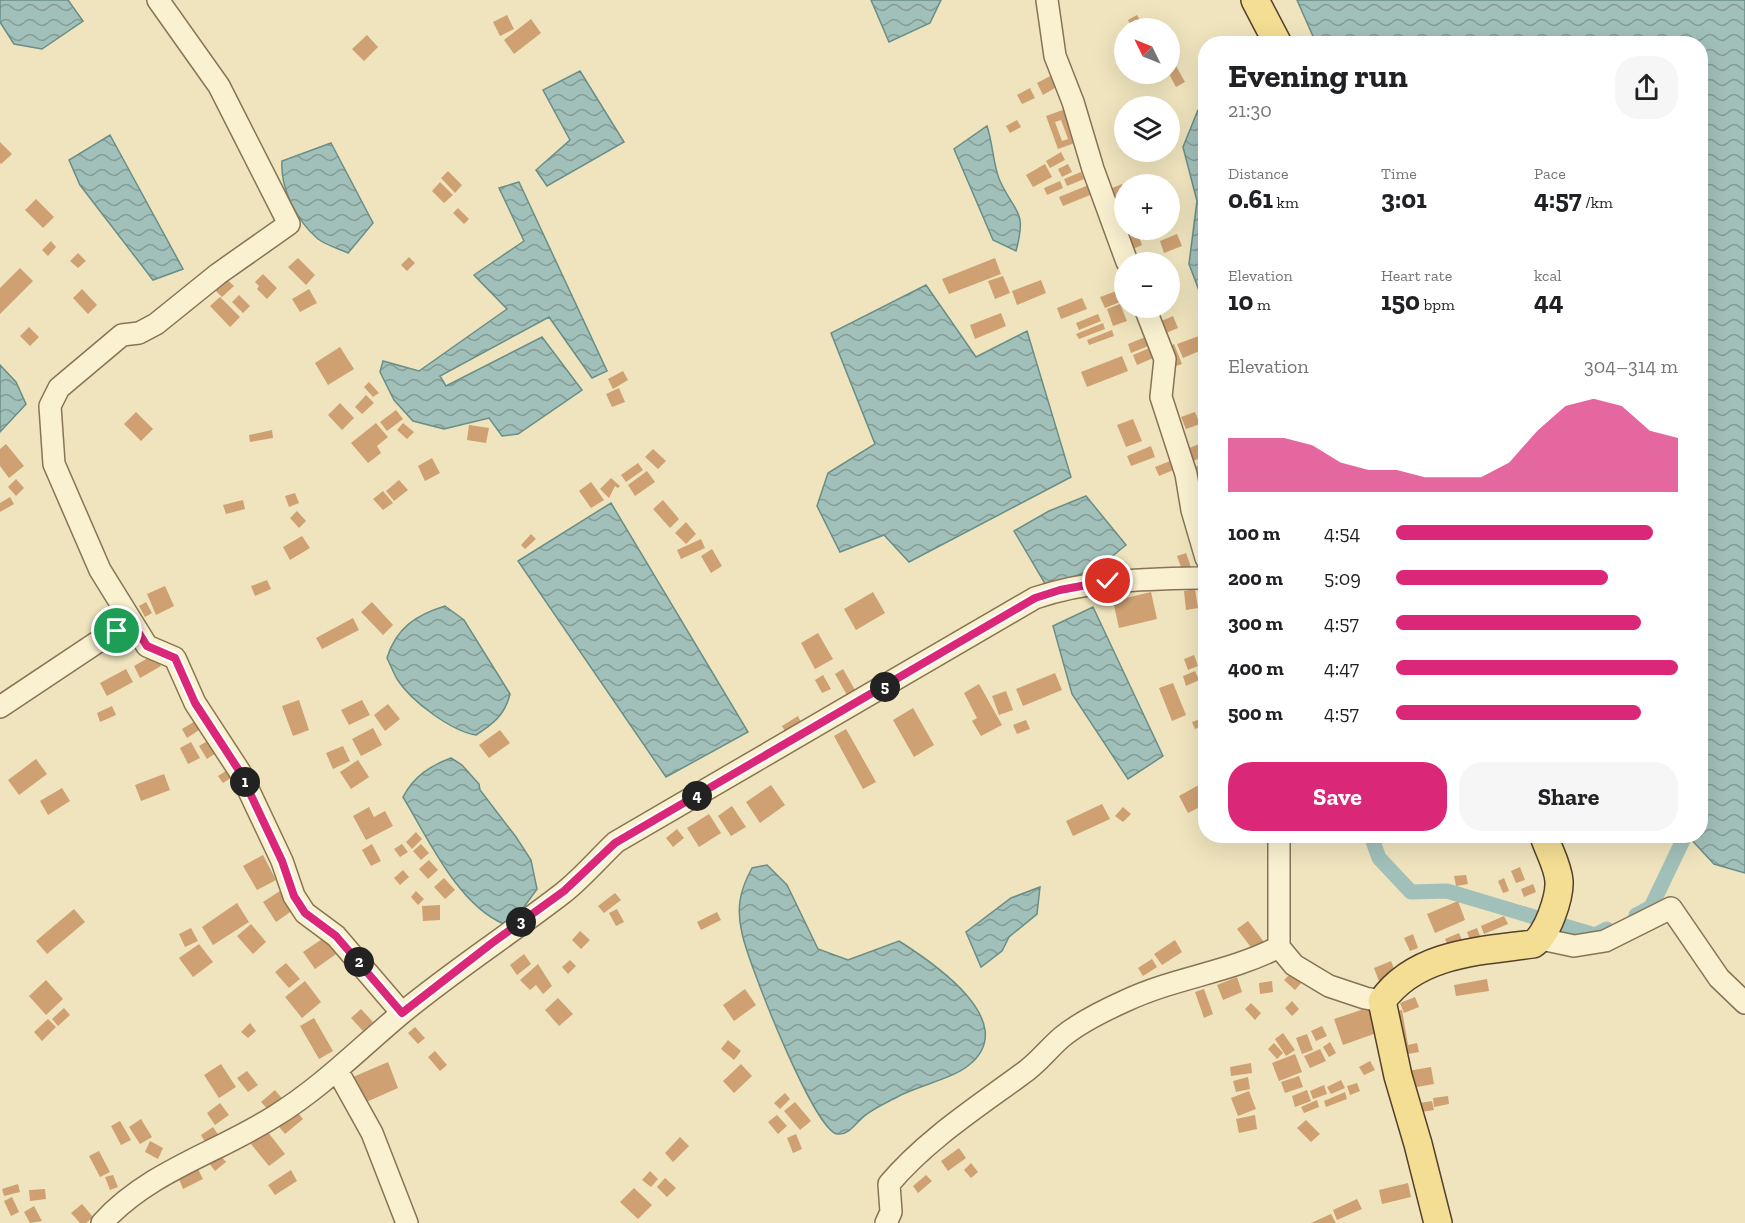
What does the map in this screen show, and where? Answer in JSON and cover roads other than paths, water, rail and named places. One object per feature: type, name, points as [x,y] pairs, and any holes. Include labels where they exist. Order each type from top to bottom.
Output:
[{"type":"main road","points":[[1255,0],[1274,36]]},
{"type":"main road","points":[[1438,1223],[1419,1144],[1398,1076],[1382,1000],[1402,979],[1453,954],[1533,944],[1543,935],[1559,881],[1546,843]]},
{"type":"street","points":[[158,0],[219,86],[288,224],[218,274],[156,324],[139,333],[122,335],[59,388],[50,406],[54,464],[100,570],[147,646],[175,658],[195,703],[240,772],[282,861],[294,896],[305,913],[336,936],[402,1013]]},
{"type":"street","points":[[1047,0],[1055,56],[1073,102],[1093,169],[1122,252]]},
{"type":"street","points":[[1149,318],[1165,359],[1161,397],[1186,474],[1198,531]]},
{"type":"street","points":[[102,1223],[133,1194],[173,1168],[223,1146],[276,1116],[338,1070],[402,1013],[564,891],[615,843],[1035,598],[1060,590],[1108,581],[1198,582]]},
{"type":"street","points":[[0,707],[96,643],[133,624]]},
{"type":"street","points":[[1279,843],[1280,947],[1294,965],[1329,986],[1365,998],[1382,1000]]},
{"type":"street","points":[[1543,935],[1574,946],[1605,941],[1671,908],[1719,978],[1745,1003]]},
{"type":"street","points":[[886,1223],[891,1212],[889,1184],[905,1165],[988,1097],[1023,1073],[1064,1035],[1124,1001],[1164,985],[1234,968],[1280,947]]},
{"type":"street","points":[[338,1070],[372,1133],[407,1223]]},
{"type":"water","points":[[0,0],[68,0],[83,21],[42,49],[14,44],[0,22]]},
{"type":"water","points":[[871,0],[941,0],[930,23],[889,42]]},
{"type":"water","points":[[1297,0],[1745,0],[1745,873],[1714,864],[1694,843],[1708,843],[1708,36],[1313,36]]},
{"type":"water","points":[[580,71],[624,142],[547,186],[536,170],[570,140],[543,90]]},
{"type":"water","points":[[1198,110],[1198,288],[1189,264],[1197,201],[1183,147]]},
{"type":"water","points":[[987,126],[998,175],[1020,220],[1016,251],[993,240],[954,149]]},
{"type":"water","points":[[110,135],[183,269],[153,280],[80,185],[69,160]]},
{"type":"water","points":[[331,143],[373,223],[348,253],[321,241],[310,232],[291,204],[282,172],[282,161]]},
{"type":"water","points":[[519,182],[607,371],[592,378],[549,317],[440,376],[446,386],[542,337],[582,390],[518,434],[502,436],[489,418],[444,429],[413,421],[394,400],[380,372],[383,361],[419,371],[507,309],[474,275],[524,241],[499,188]]},
{"type":"water","points":[[926,285],[976,357],[1027,331],[1071,477],[909,562],[884,535],[840,552],[817,506],[828,473],[875,444],[831,333]]},
{"type":"water","points":[[0,365],[16,382],[26,404],[0,432]]},
{"type":"water","points":[[1086,496],[1126,545],[1099,567],[1047,587],[1014,531],[1049,511]]},
{"type":"water","points":[[611,503],[748,732],[666,777],[518,561]]},
{"type":"water","points":[[445,606],[464,620],[510,694],[498,718],[476,735],[455,728],[432,714],[403,688],[387,658],[396,638],[408,624],[416,618]]},
{"type":"water","points":[[1093,607],[1163,756],[1128,779],[1072,694],[1053,626]]},
{"type":"water","points":[[451,758],[462,765],[479,784],[480,790],[531,860],[537,889],[521,911],[504,924],[487,915],[458,886],[403,797],[412,783],[423,773]]},
{"type":"water","points":[[767,865],[787,885],[818,949],[848,960],[899,941],[950,978],[979,1012],[985,1030],[983,1048],[969,1065],[954,1074],[907,1092],[878,1107],[843,1134],[838,1134],[827,1126],[814,1106],[783,1044],[742,933],[739,907],[745,884],[752,868]]},
{"type":"water","points":[[1040,887],[1037,914],[1009,937],[1002,951],[981,967],[966,932],[1011,898]]},
{"type":"waterway","points":[[1374,843],[1379,858],[1411,892],[1447,891],[1595,935],[1607,929]]},
{"type":"waterway","points":[[1636,915],[1651,907],[1682,843]]}]
